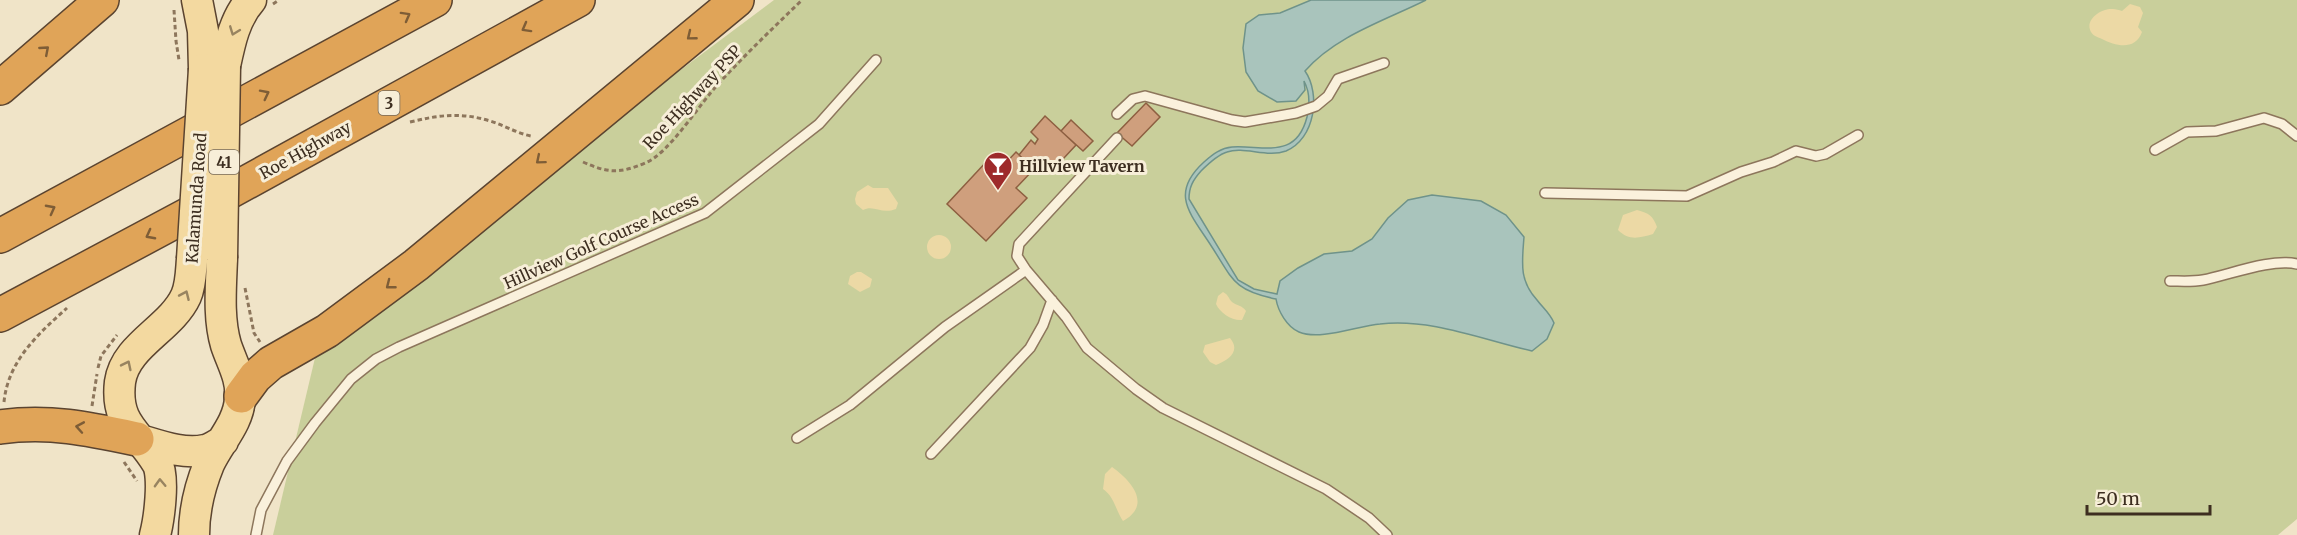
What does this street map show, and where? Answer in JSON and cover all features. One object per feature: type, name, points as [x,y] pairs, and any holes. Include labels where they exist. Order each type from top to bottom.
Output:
[{"type":"highway","points":[[0,88],[102,0]]},
{"type":"highway","points":[[0,237],[435,0]]},
{"type":"highway","name":"Roe Highway","points":[[0,315],[202,207],[578,0]]},
{"type":"highway","points":[[241,396],[255,377],[271,363],[327,331],[407,272],[737,0]]},
{"type":"highway","points":[[2,417],[24,423],[63,424],[128,448]]},
{"type":"main road","name":"Kalamunda Road","points":[[155,535],[160,512],[159,464],[128,448],[126,421],[119,399],[121,379],[130,358],[165,325],[178,309],[189,287],[203,68],[203,31],[197,0]]},
{"type":"main road","name":"Kalamunda Road","points":[[241,396],[239,381],[226,345],[222,324],[222,258],[203,68],[232,36],[244,8],[251,0]]},
{"type":"main road","points":[[194,535],[200,493],[210,462],[239,410],[241,396]]},
{"type":"main road","points":[[128,448],[207,450],[223,441]]},
{"type":"lane","name":"Hillview Golf Course Access","points":[[256,535],[261,510],[286,461],[351,379],[376,360],[399,347],[705,213],[819,124],[876,60]]},
{"type":"lane","points":[[1117,114],[1133,99],[1144,96],[1232,120],[1257,121],[1316,106],[1328,96],[1338,79],[1384,63]]},
{"type":"lane","points":[[2155,150],[2187,132],[2216,131],[2264,118],[2282,124],[2297,136]]},
{"type":"lane","points":[[1545,193],[1687,196],[1796,151],[1816,156],[1825,154],[1858,135]]},
{"type":"lane","points":[[1117,138],[1019,244],[1017,256],[1026,270],[1066,317],[1087,348],[1136,389],[1163,408],[1326,489],[1369,518],[1387,535]]},
{"type":"lane","points":[[2170,281],[2201,281],[2251,268],[2290,262],[2297,264]]},
{"type":"lane","points":[[797,438],[850,405],[945,327],[1026,270]]},
{"type":"lane","points":[[931,454],[1030,348],[1043,325],[1052,300]]},
{"type":"path","points":[[174,0],[176,41],[203,68]]},
{"type":"path","name":"Roe Highway PSP","points":[[583,162],[604,171],[615,172],[646,163],[662,152],[719,83],[802,0]]},
{"type":"path","points":[[404,123],[435,116],[462,114],[492,121],[520,134],[531,136]]},
{"type":"path","points":[[2,417],[5,391],[22,352],[39,333],[72,304]]},
{"type":"path","points":[[128,448],[129,467],[138,482]]},
{"type":"green space","points":[[774,0],[2297,0],[2297,519],[2278,535],[273,535],[319,341]]},
{"type":"sand","points":[[2130,4],[2140,7],[2143,13],[2138,27],[2142,32],[2135,42],[2119,45],[2092,33],[2089,27],[2095,15],[2109,9],[2122,11]]},
{"type":"sand","points":[[868,185],[873,188],[888,188],[898,203],[896,209],[886,211],[867,208],[863,210],[856,204],[857,192]]},
{"type":"sand","points":[[1637,210],[1648,214],[1654,220],[1657,227],[1653,234],[1630,237],[1618,230],[1623,215]]},
{"type":"sand","points":[[939,235],[947,239],[951,247],[947,255],[939,259],[931,255],[927,247],[931,239]]},
{"type":"sand","points":[[857,272],[872,279],[870,287],[860,292],[848,284],[850,276]]},
{"type":"sand","points":[[1223,292],[1232,302],[1246,311],[1242,320],[1230,318],[1218,307],[1216,304],[1218,296]]},
{"type":"sand","points":[[1230,338],[1234,347],[1232,354],[1216,365],[1210,362],[1203,352],[1205,345]]},
{"type":"sand","points":[[1112,467],[1132,486],[1138,501],[1132,515],[1123,521],[1107,492],[1103,489],[1105,474]]},
{"type":"water","points":[[1311,0],[1426,0],[1346,38],[1317,59],[1305,71],[1310,81],[1314,103],[1309,126],[1296,145],[1279,153],[1241,150],[1227,152],[1213,160],[1196,177],[1189,199],[1238,280],[1254,289],[1277,294],[1280,281],[1298,268],[1324,254],[1352,251],[1372,239],[1388,218],[1408,200],[1432,195],[1481,201],[1506,215],[1524,237],[1522,263],[1524,278],[1531,293],[1554,323],[1547,339],[1532,351],[1457,331],[1418,324],[1380,324],[1317,335],[1299,332],[1284,318],[1276,299],[1250,292],[1235,281],[1195,222],[1186,203],[1185,193],[1194,173],[1207,159],[1228,148],[1267,148],[1287,145],[1295,140],[1302,131],[1309,103],[1304,81],[1305,90],[1296,101],[1277,102],[1258,91],[1246,72],[1243,48],[1246,24],[1259,15],[1280,13]]},
{"type":"building","points":[[1146,103],[1160,117],[1132,146],[1117,133]]},
{"type":"building","points":[[1045,116],[1076,145],[1050,173],[1035,159],[1030,165],[1019,155],[1031,140],[1035,144],[1038,139],[1031,132]]},
{"type":"building","points":[[1071,120],[1093,141],[1083,151],[1061,131]]},
{"type":"building","points":[[1016,152],[1034,169],[1016,188],[1027,198],[986,241],[947,204],[987,161],[998,171]]},
{"type":"place","name":"Hillview Tavern","points":[[998,192]]}]
